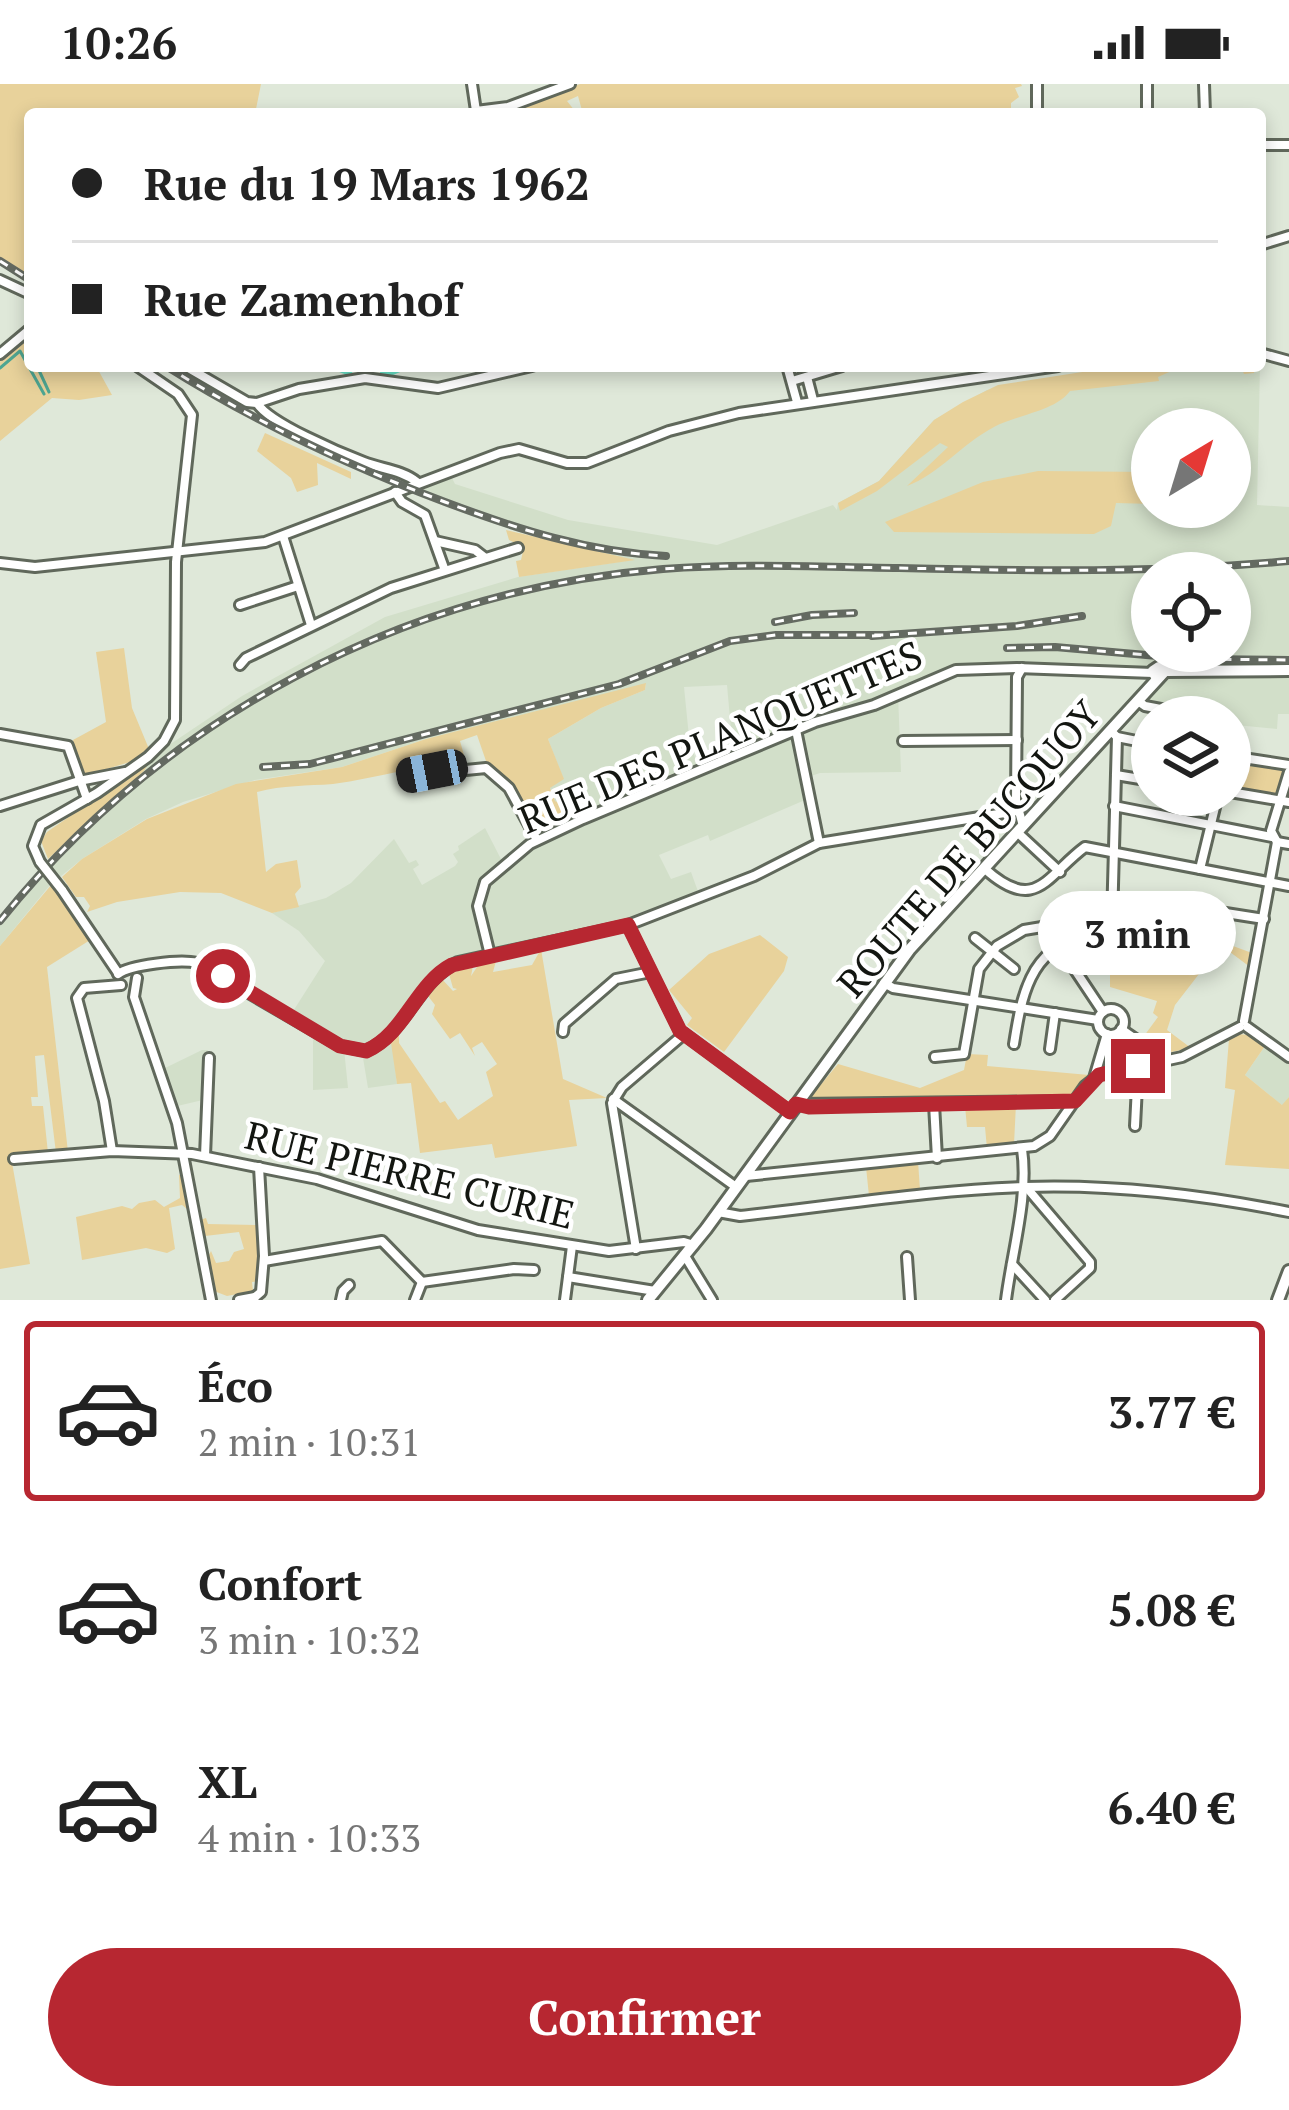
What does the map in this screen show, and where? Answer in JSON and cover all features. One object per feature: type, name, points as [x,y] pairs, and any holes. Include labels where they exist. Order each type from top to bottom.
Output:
[{"type":"main road","points":[[1158,674],[1289,670]]},
{"type":"main road","name":"ROUTE DE BUCQUOY","points":[[1142,696],[1158,674]]},
{"type":"main road","name":"ROUTE DE BUCQUOY","points":[[651,1297],[884,983],[1131,711]]},
{"type":"main road","points":[[1278,1300],[1289,1271]]},
{"type":"street","points":[[500,108],[570,84]]},
{"type":"street","points":[[0,353],[24,333]]},
{"type":"street","points":[[146,372],[187,401],[192,415],[178,554],[175,720],[161,744],[126,773],[50,818],[37,831],[33,849],[134,997],[184,1153],[211,1300]]},
{"type":"street","points":[[195,372],[257,403],[347,380],[374,378],[438,388],[506,372]]},
{"type":"street","points":[[789,372],[797,402]]},
{"type":"street","points":[[792,381],[823,372]]},
{"type":"street","points":[[0,562],[34,567],[252,545],[513,450],[587,463],[669,431],[797,402],[1013,372]]},
{"type":"street","points":[[807,377],[812,400]]},
{"type":"street","points":[[257,403],[264,413],[286,424],[418,483]]},
{"type":"street","points":[[395,492],[402,502],[425,515],[444,568]]},
{"type":"street","points":[[283,536],[311,625]]},
{"type":"street","points":[[435,542],[475,550],[484,557]]},
{"type":"street","points":[[240,665],[391,588],[518,548]]},
{"type":"street","points":[[240,605],[298,586]]},
{"type":"street","points":[[1022,668],[1017,677],[1020,830],[1060,872]]},
{"type":"street","name":"RUE DES PLANQUETTES","points":[[490,955],[478,897],[494,872],[513,856],[537,840],[796,730],[956,670],[1158,674]]},
{"type":"street","points":[[796,730],[819,843]]},
{"type":"street","points":[[0,734],[68,746],[86,800]]},
{"type":"street","points":[[1112,922],[1114,734],[1131,738]]},
{"type":"street","points":[[903,741],[1017,740]]},
{"type":"street","points":[[1244,1025],[1271,883],[1275,840],[1271,831],[1285,801],[1289,768],[1251,760]]},
{"type":"street","points":[[405,776],[486,768],[509,788],[537,840]]},
{"type":"street","points":[[0,806],[126,773]]},
{"type":"street","points":[[1116,775],[1131,778]]},
{"type":"street","points":[[1251,796],[1285,801]]},
{"type":"street","points":[[1114,806],[1289,844]]},
{"type":"street","points":[[112,1151],[77,998],[84,988],[183,960],[197,963],[340,1046],[366,1051],[391,1033],[442,970],[628,925],[754,876],[819,843],[1017,811]]},
{"type":"street","points":[[1200,869],[1212,816]]},
{"type":"street","points":[[985,868],[1003,883],[1030,889],[1045,885],[1085,848],[1289,886]]},
{"type":"street","points":[[934,1057],[964,1054],[979,969],[1012,937],[1046,925],[1178,922],[1213,911],[1264,919]]},
{"type":"street","points":[[628,925],[684,1034],[793,1108],[1075,1101]]},
{"type":"street","points":[[1046,925],[1107,1034]]},
{"type":"street","points":[[975,938],[1014,968]]},
{"type":"street","points":[[1014,1044],[1028,980],[1059,948],[1082,938],[1111,956]]},
{"type":"street","points":[[121,978],[136,980],[153,967]]},
{"type":"street","points":[[562,1033],[564,1024],[616,979],[650,972]]},
{"type":"street","points":[[121,978],[136,980]]},
{"type":"street","points":[[134,997],[136,980]]},
{"type":"street","points":[[884,983],[1055,1013],[1101,1016],[1112,1010],[1121,1014],[1121,1029]]},
{"type":"street","points":[[1050,1049],[1055,1013]]},
{"type":"street","points":[[1244,1025],[1289,1057]]},
{"type":"street","points":[[1094,1078],[1192,1053],[1244,1025]]},
{"type":"street","points":[[1121,1029],[1166,1060]]},
{"type":"street","points":[[1107,1034],[1121,1029]]},
{"type":"street","points":[[613,1099],[684,1034]]},
{"type":"street","points":[[745,1175],[1022,1149],[1050,1136],[1094,1078],[1107,1034]]},
{"type":"street","points":[[205,1156],[209,1058]]},
{"type":"street","points":[[1135,1126],[1138,1066]]},
{"type":"street","points":[[613,1099],[736,1187]]},
{"type":"street","points":[[613,1099],[636,1250]]},
{"type":"street","points":[[934,1104],[937,1158]]},
{"type":"street","points":[[1006,1300],[1018,1209],[1026,1187],[1022,1149]]},
{"type":"street","name":"RUE PIERRE CURIE","points":[[14,1159],[112,1151],[184,1153],[338,1186],[447,1223],[572,1246],[636,1250],[684,1242],[689,1250]]},
{"type":"street","points":[[258,1297],[264,1261],[260,1167]]},
{"type":"street","points":[[1026,1187],[1090,1262],[1090,1268],[1055,1300]]},
{"type":"street","points":[[718,1211],[742,1216],[1026,1187],[1220,1199],[1289,1212]]},
{"type":"street","points":[[264,1261],[382,1241],[422,1282]]},
{"type":"street","points":[[565,1300],[572,1246]]},
{"type":"street","points":[[689,1250],[712,1300]]},
{"type":"street","points":[[907,1257],[910,1300]]},
{"type":"street","points":[[1011,1263],[1045,1300]]},
{"type":"street","points":[[422,1282],[514,1268],[534,1270]]},
{"type":"street","points":[[568,1277],[651,1297]]},
{"type":"street","points":[[415,1300],[422,1282]]},
{"type":"street","points":[[341,1300],[350,1285]]},
{"type":"street","points":[[239,1300],[271,1300]]},
{"type":"shaded area","points":[[0,84],[261,84],[256,108],[24,108],[24,273],[0,259]]},
{"type":"shaded area","points":[[580,84],[1022,86],[1015,88],[1019,97],[1011,108],[581,108],[578,96],[567,101],[573,108],[520,108]]},
{"type":"shaded area","points":[[24,337],[24,372],[99,372],[112,395],[52,398],[0,441],[0,357]]},
{"type":"shaded area","points":[[1082,372],[1169,372],[1158,377],[1159,381],[1070,391],[1046,408],[994,427],[907,486],[948,447],[940,443],[877,491],[840,511],[838,503],[879,481],[934,420],[998,385]]},
{"type":"shaded area","points":[[1102,372],[1260,372],[1257,505],[1289,507],[1289,714],[1278,714],[1277,729],[1251,726],[1251,696],[1142,696],[1159,674],[973,668],[898,694],[901,772],[808,777],[812,797],[710,841],[708,835],[659,855],[671,879],[691,872],[700,897],[628,925],[490,955],[441,971],[391,1033],[397,1084],[368,1088],[362,1052],[344,1049],[348,1088],[313,1090],[313,1030],[290,1016],[325,961],[299,931],[272,913],[326,898],[351,883],[394,839],[409,863],[416,860],[419,865],[413,869],[422,885],[455,866],[458,862],[453,854],[458,846],[485,828],[503,863],[583,818],[555,801],[550,788],[563,778],[548,739],[601,708],[645,690],[646,684],[426,739],[342,767],[255,780],[183,802],[82,859],[50,885],[0,946],[0,915],[48,859],[166,747],[242,696],[385,617],[518,577],[632,560],[515,531],[411,492],[451,476],[455,484],[568,520],[717,545],[833,505],[837,510],[838,503],[879,481],[934,420],[987,390]],"holes":[[[727,685],[733,752],[697,765],[684,687]]]},
{"type":"shaded area","points":[[265,433],[351,472],[351,479],[317,463],[318,485],[297,492],[291,478],[257,451]]},
{"type":"shaded area","points":[[1038,471],[1131,472],[1131,503],[1116,503],[1111,526],[1094,534],[894,532],[885,522],[983,482]]},
{"type":"shaded area","points":[[506,530],[635,560],[519,577],[516,561],[521,560],[524,547],[509,540]]},
{"type":"shaded area","points":[[124,648],[132,708],[149,749],[133,761],[87,775],[81,772],[73,740],[106,722],[96,652]]},
{"type":"shaded area","points":[[646,683],[645,690],[601,708],[548,739],[564,779],[550,788],[555,801],[581,814],[544,832],[536,829],[509,779],[486,761],[477,735],[460,741],[466,762],[257,792],[266,872],[276,864],[297,860],[299,907],[272,913],[221,893],[180,892],[87,912],[90,906],[84,897],[76,897],[62,877],[147,819],[236,784],[342,767],[426,739]]},
{"type":"shaded area","points":[[150,761],[48,859],[41,841],[47,832]]},
{"type":"shaded area","points":[[1251,762],[1285,768],[1278,796],[1251,793]]},
{"type":"shaded area","points":[[52,884],[56,891],[62,890],[95,937],[47,967],[68,1152],[56,1153],[44,1055],[35,1056],[38,1097],[31,1097],[32,1106],[43,1106],[48,1153],[11,1157],[30,1264],[0,1269],[0,946]]},
{"type":"shaded area","points":[[1071,926],[1143,926],[1143,934],[1182,945],[1192,955],[1204,943],[1212,946],[1214,939],[1252,953],[1250,967],[1226,949],[1216,952],[1175,1005],[1167,1030],[1191,1048],[1171,1052],[1144,1036],[1158,1017],[1153,1013],[1157,1001],[1110,987],[1110,956],[1087,941],[1074,939]]},
{"type":"shaded area","points":[[760,935],[788,957],[784,971],[724,1052],[687,1025],[692,1018],[669,990],[709,954]]},
{"type":"shaded area","points":[[541,949],[563,1079],[607,1098],[569,1100],[577,1146],[495,1158],[492,1144],[420,1153],[411,1083],[397,1084],[391,1043],[399,1033],[399,1043],[440,1103],[445,1101],[458,1120],[493,1096],[486,1072],[497,1064],[482,1042],[472,1048],[475,1056],[460,1033],[450,1039],[432,1014],[435,1005],[428,996],[441,978],[453,991],[457,989],[449,974],[473,966],[471,976],[479,964],[496,961],[493,972],[532,965]]},
{"type":"shaded area","points":[[1250,1035],[1265,1046],[1245,1075],[1282,1105],[1289,1097],[1289,1169],[1225,1165],[1235,1090],[1225,1088],[1229,1039]]},
{"type":"shaded area","points":[[1265,1046],[1289,1064],[1289,1097],[1283,1106],[1245,1075]]},
{"type":"shaded area","points":[[208,1050],[207,1099],[173,1107],[161,1070]]},
{"type":"shaded area","points":[[967,1054],[988,1055],[987,1066],[1089,1075],[1070,1098],[807,1101],[838,1064],[920,1088],[964,1070]]},
{"type":"shaded area","points":[[1016,1104],[1014,1144],[987,1149],[985,1127],[967,1127],[965,1106]]},
{"type":"shaded area","points":[[918,1161],[920,1190],[869,1196],[866,1167]]},
{"type":"shaded area","points":[[185,1174],[192,1213],[182,1205],[169,1208],[175,1249],[167,1253],[146,1248],[82,1260],[76,1217],[122,1206],[132,1209],[155,1200],[164,1207],[180,1198],[179,1175]]},
{"type":"shaded area","points":[[206,1218],[208,1224],[256,1225],[259,1281],[252,1282],[253,1291],[227,1296],[214,1291],[211,1251],[216,1263],[229,1261],[234,1252],[244,1249],[239,1232],[205,1236],[200,1220]]},
{"type":"waterway","points":[[0,368],[20,351],[24,358]]},
{"type":"waterway","points":[[32,372],[44,394]]},
{"type":"waterway","points":[[40,372],[49,392]]},
{"type":"railway","points":[[0,261],[24,276]]},
{"type":"railway","points":[[176,372],[302,441],[445,502],[553,538],[666,556]]},
{"type":"railway","points":[[0,921],[65,848],[136,783],[213,726],[295,677],[382,636],[473,604],[567,582],[692,567],[1094,570],[1289,561]]},
{"type":"railway","points":[[775,622],[854,613]]},
{"type":"railway","points":[[872,636],[1017,626],[1082,616]]},
{"type":"railway","points":[[263,767],[310,764],[619,684],[730,641],[776,635],[884,635]]},
{"type":"railway","points":[[1007,648],[1289,660]]},
{"type":"route","points":[[223,976],[340,1046],[366,1051],[379,1045],[442,970],[452,965],[628,925],[680,1031],[790,1112],[796,1104],[1075,1101],[1099,1075],[1138,1066]]}]
